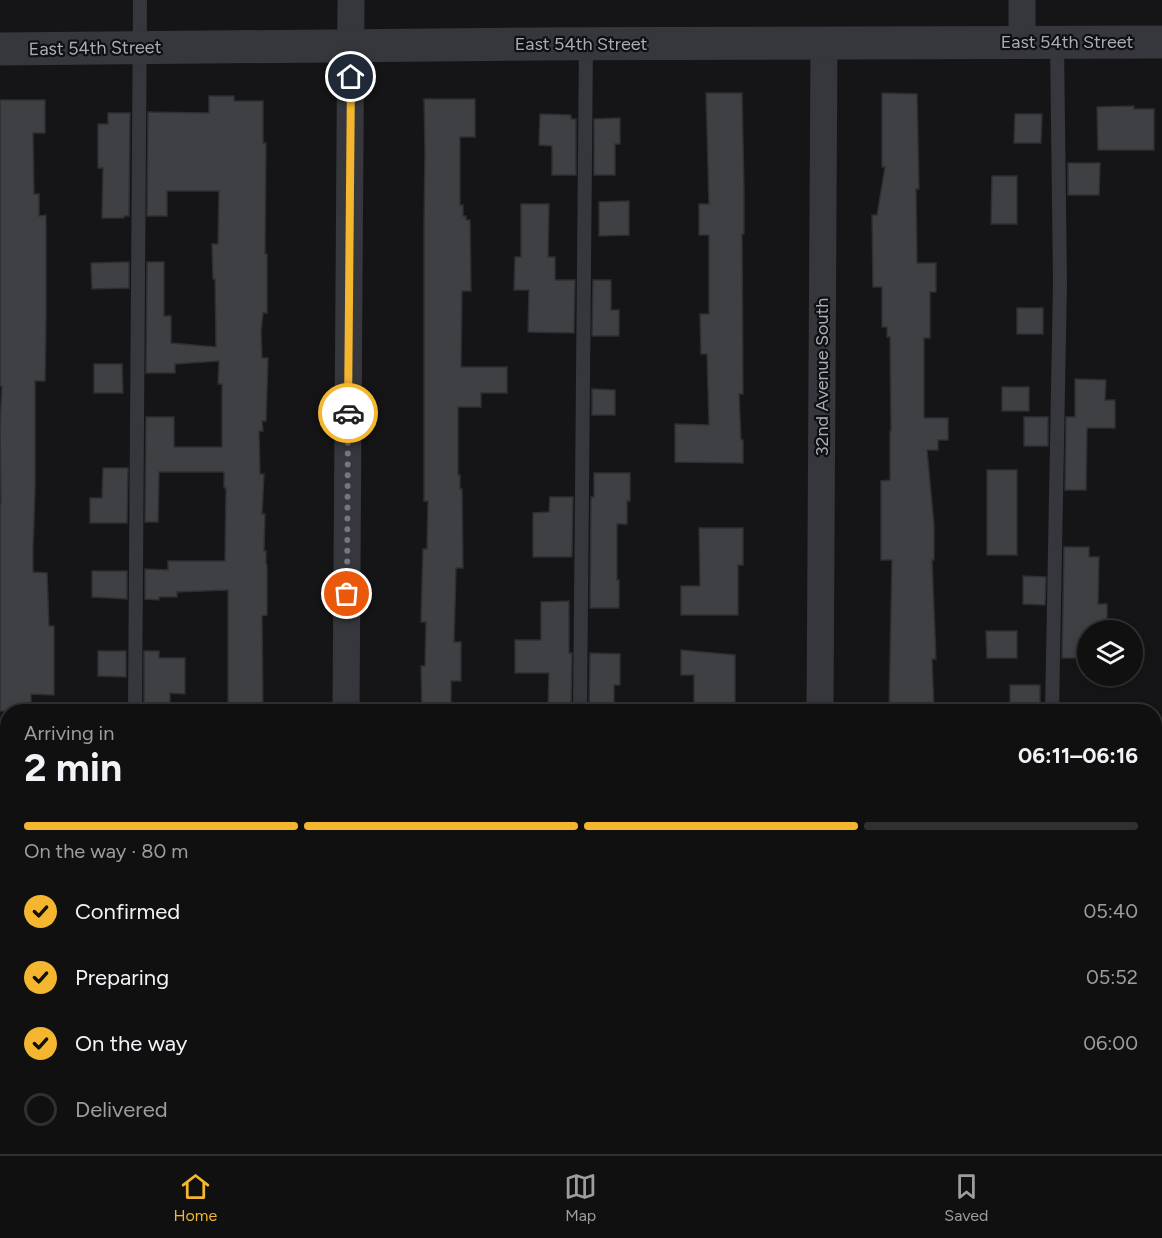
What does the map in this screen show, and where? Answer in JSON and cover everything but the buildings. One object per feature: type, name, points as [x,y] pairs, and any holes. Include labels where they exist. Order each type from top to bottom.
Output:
[{"type":"street","points":[[346,704],[351,0]]},
{"type":"street","points":[[1022,0],[1022,41]]},
{"type":"street","name":"East 54th Street","points":[[0,49],[352,44],[1162,42]]},
{"type":"street","name":"32nd Avenue South","points":[[820,704],[824,43]]},
{"type":"lane","points":[[135,704],[140,0]]},
{"type":"lane","points":[[1052,704],[1060,283],[1057,42]]},
{"type":"lane","points":[[580,704],[586,44]]},
{"type":"way so far","points":[[347,594],[348,413]]},
{"type":"route","points":[[348,413],[351,77]]}]
